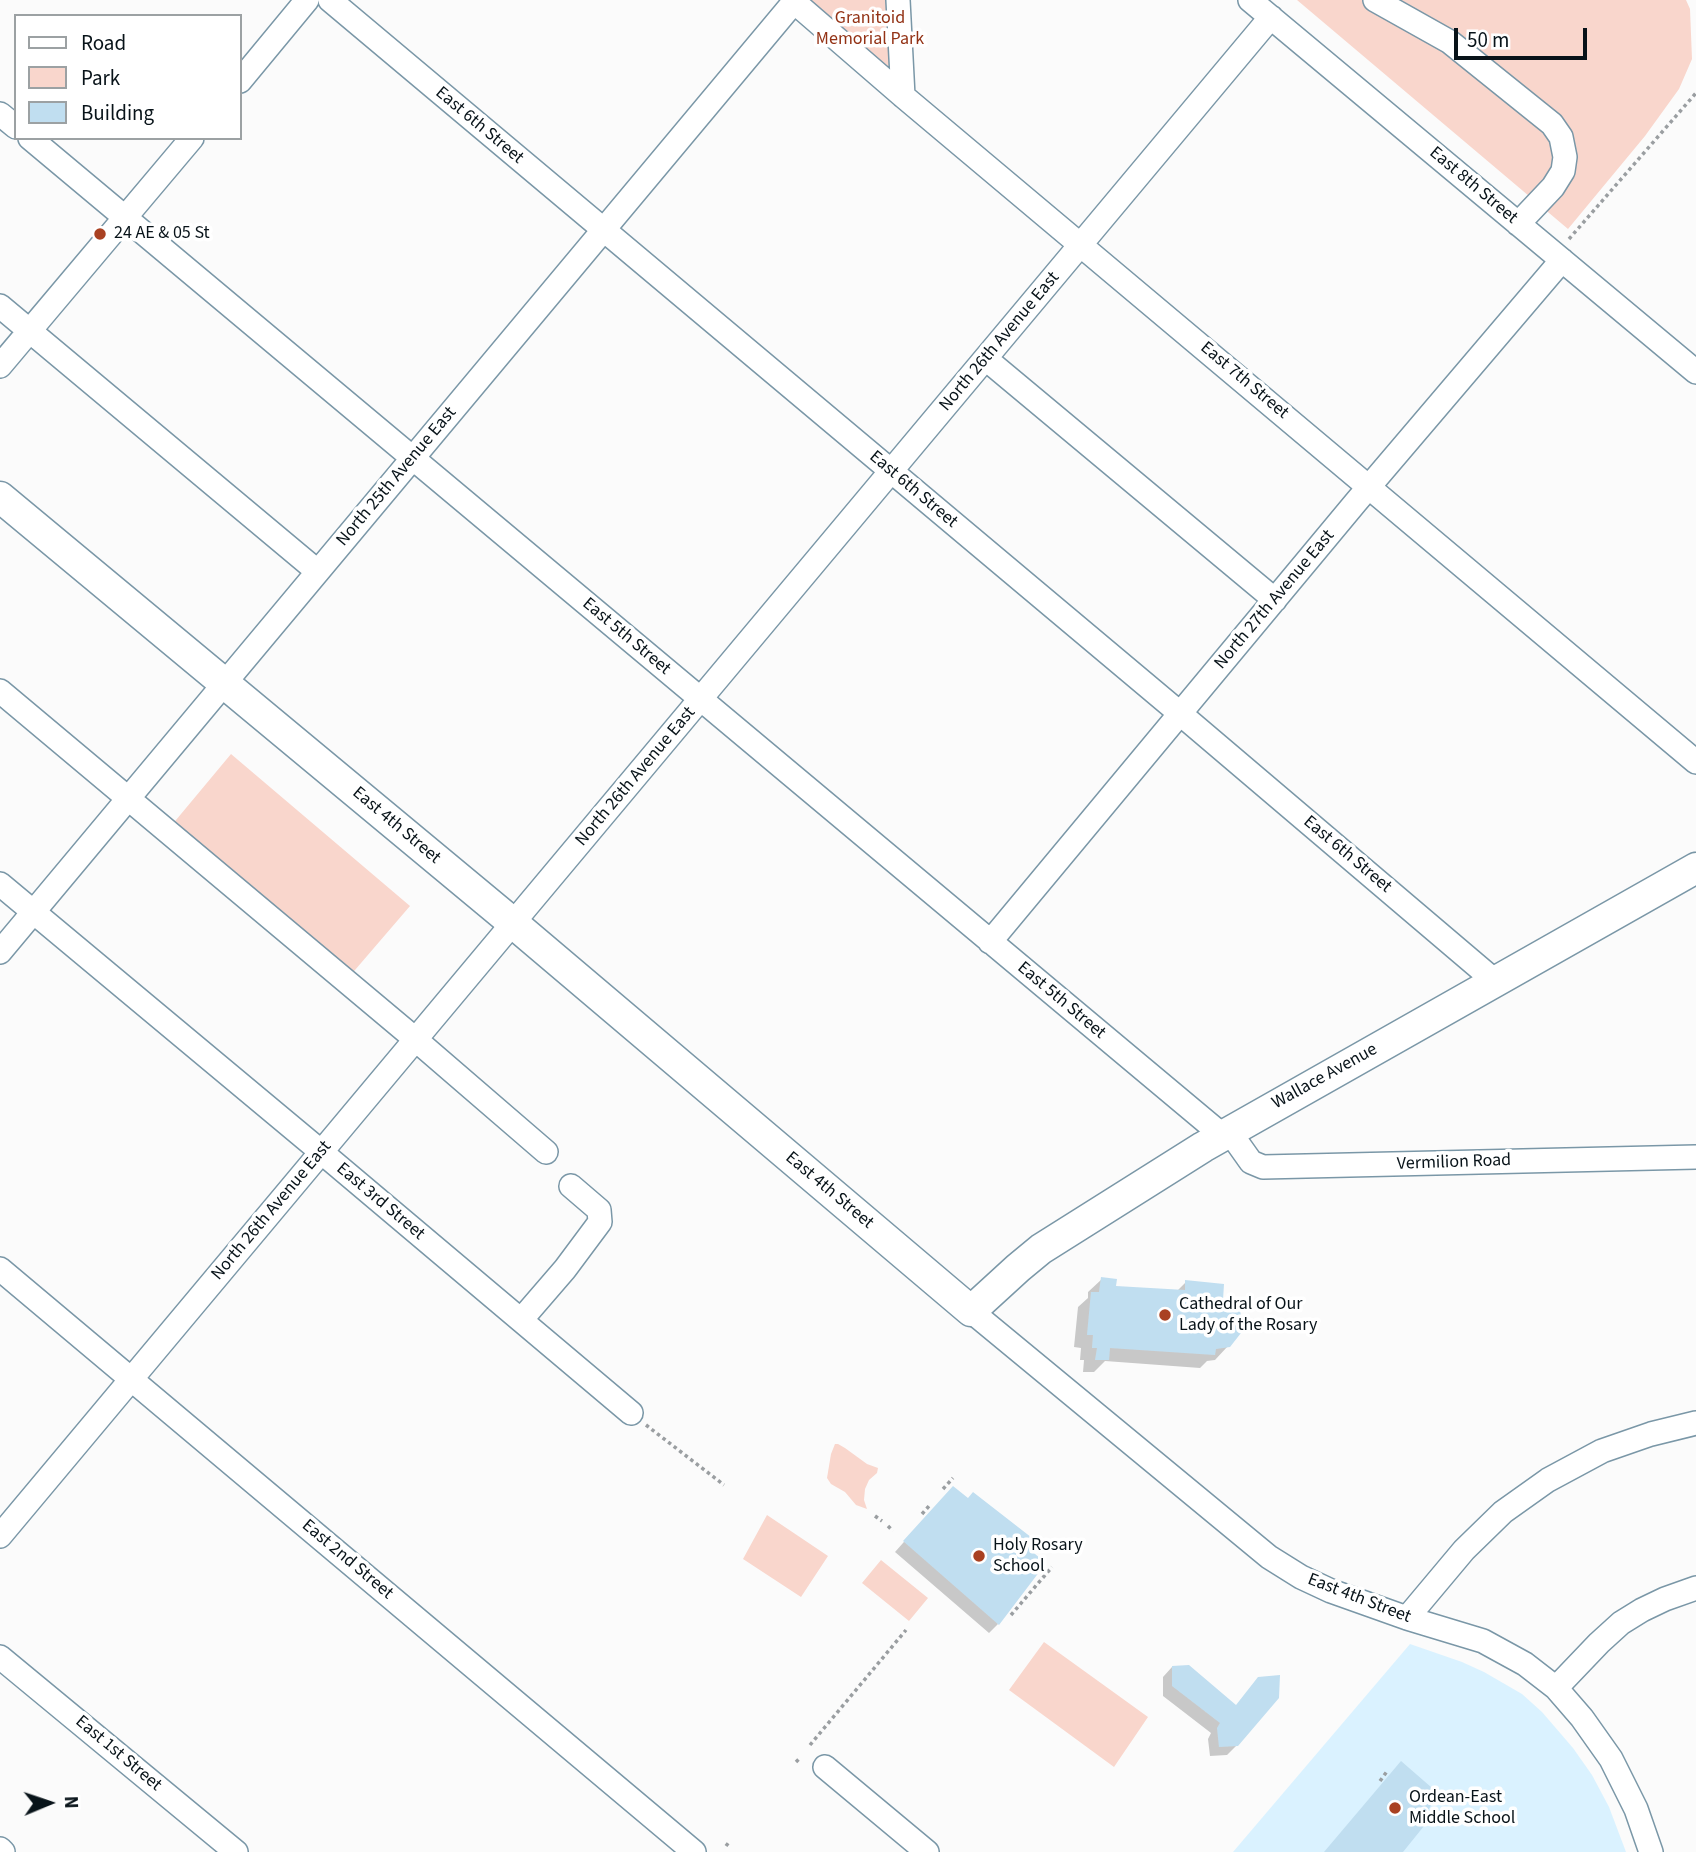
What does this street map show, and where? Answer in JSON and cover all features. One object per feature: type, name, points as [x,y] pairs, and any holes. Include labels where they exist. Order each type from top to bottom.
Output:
[{"type":"main road","name":"East 4th Street","points":[[0,497],[513,923],[971,1311]]},
{"type":"main road","name":"Wallace Avenue","points":[[971,1311],[1041,1249],[1225,1133],[1696,868]]},
{"type":"street","points":[[242,79],[307,0]]},
{"type":"street","name":"East 6th Street","points":[[330,0],[1496,982]]},
{"type":"street","points":[[898,0],[903,96]]},
{"type":"street","name":"East 8th Street","points":[[1250,0],[1696,372]]},
{"type":"street","points":[[1375,0],[1450,42],[1552,124],[1561,137],[1565,157],[1563,171],[1553,187],[1518,224]]},
{"type":"street","name":"North 25th Avenue East","points":[[0,952],[793,1]]},
{"type":"street","name":"East 7th Street","points":[[793,1],[1696,762]]},
{"type":"street","name":"North 26th Avenue East","points":[[0,1536],[1271,18]]},
{"type":"street","points":[[0,114],[14,125]]},
{"type":"street","name":"East 5th Street","points":[[32,140],[990,942],[1225,1133]]},
{"type":"street","points":[[0,366],[190,140]]},
{"type":"street","name":"North 27th Avenue East","points":[[990,942],[1559,257]]},
{"type":"street","points":[[0,306],[317,571]]},
{"type":"street","points":[[986,359],[1275,600]]},
{"type":"street","points":[[0,691],[546,1152]]},
{"type":"street","name":"East 3rd Street","points":[[0,884],[631,1413]]},
{"type":"street","name":"Vermilion Road","points":[[1225,1133],[1251,1162],[1263,1167],[1696,1157]]},
{"type":"street","points":[[521,1320],[565,1269],[600,1222],[599,1210],[570,1186]]},
{"type":"street","name":"East 2nd Street","points":[[0,1269],[694,1852]]},
{"type":"street","name":"East 4th Street","points":[[971,1311],[1269,1557],[1311,1582],[1407,1618],[1483,1641],[1525,1664],[1556,1688],[1582,1718],[1611,1759],[1636,1809],[1651,1852]]},
{"type":"street","points":[[1407,1618],[1464,1550],[1503,1512],[1548,1479],[1602,1451],[1651,1434],[1696,1423]]},
{"type":"street","points":[[1556,1688],[1621,1623],[1665,1599],[1696,1588]]},
{"type":"street","name":"East 1st Street","points":[[0,1657],[229,1850]]},
{"type":"street","points":[[825,1767],[927,1852]]},
{"type":"path","points":[[1559,257],[1696,93]]},
{"type":"path","points":[[631,1413],[724,1485]]},
{"type":"path","points":[[943,1489],[953,1478]]},
{"type":"path","points":[[922,1514],[929,1506]]},
{"type":"path","points":[[876,1516],[882,1521]]},
{"type":"path","points":[[888,1526],[893,1531]]},
{"type":"path","points":[[1011,1615],[1052,1567]]},
{"type":"path","points":[[810,1745],[906,1630]]},
{"type":"path","points":[[1380,1781],[1388,1770]]},
{"type":"shaded area","points":[[1410,1644],[1484,1672],[1522,1694],[1542,1712],[1592,1775],[1609,1807],[1626,1852],[1233,1852]]},
{"type":"green space","name":"Granitoid Memorial Park","points":[[792,0],[898,0],[903,96]]},
{"type":"green space","points":[[1297,0],[1686,0],[1690,9],[1692,59],[1679,89],[1645,136],[1568,229]]},
{"type":"green space","points":[[231,754],[410,906],[349,977],[171,826]]},
{"type":"green space","points":[[835,1444],[878,1468],[865,1489],[867,1509],[856,1505],[827,1478]]},
{"type":"green space","points":[[767,1515],[828,1556],[801,1597],[743,1559]]},
{"type":"green space","points":[[881,1560],[928,1598],[909,1621],[862,1583]]},
{"type":"green space","points":[[1044,1642],[1148,1717],[1114,1767],[1009,1690]]},
{"type":"building","name":"Cathedral of Our Lady of the Rosary","points":[[1101,1277],[1117,1279],[1116,1286],[1185,1290],[1185,1280],[1224,1284],[1223,1300],[1234,1300],[1239,1305],[1243,1326],[1241,1333],[1230,1347],[1216,1349],[1215,1355],[1110,1348],[1109,1360],[1095,1360],[1097,1348],[1092,1348],[1093,1335],[1087,1335],[1091,1292],[1099,1292]]},
{"type":"building","name":"Holy Rosary School","points":[[953,1486],[968,1498],[973,1492],[1036,1541],[1029,1549],[1046,1563],[999,1625],[903,1541]]},
{"type":"building","points":[[1189,1665],[1236,1705],[1258,1677],[1280,1675],[1279,1698],[1238,1746],[1219,1747],[1217,1728],[1220,1723],[1172,1686],[1172,1666]]},
{"type":"building","name":"Ordean-East Middle School","points":[[1401,1761],[1439,1794],[1419,1823],[1424,1826],[1403,1852],[1324,1852]]},
{"type":"place","name":"24 AE & 05 St","points":[[100,234]]},
{"type":"place","name":"Cathedral of Our Lady of the Rosary","points":[[1165,1315]]},
{"type":"place","name":"Holy Rosary School","points":[[979,1556]]},
{"type":"place","name":"Ordean-East Middle School","points":[[1395,1808]]}]
